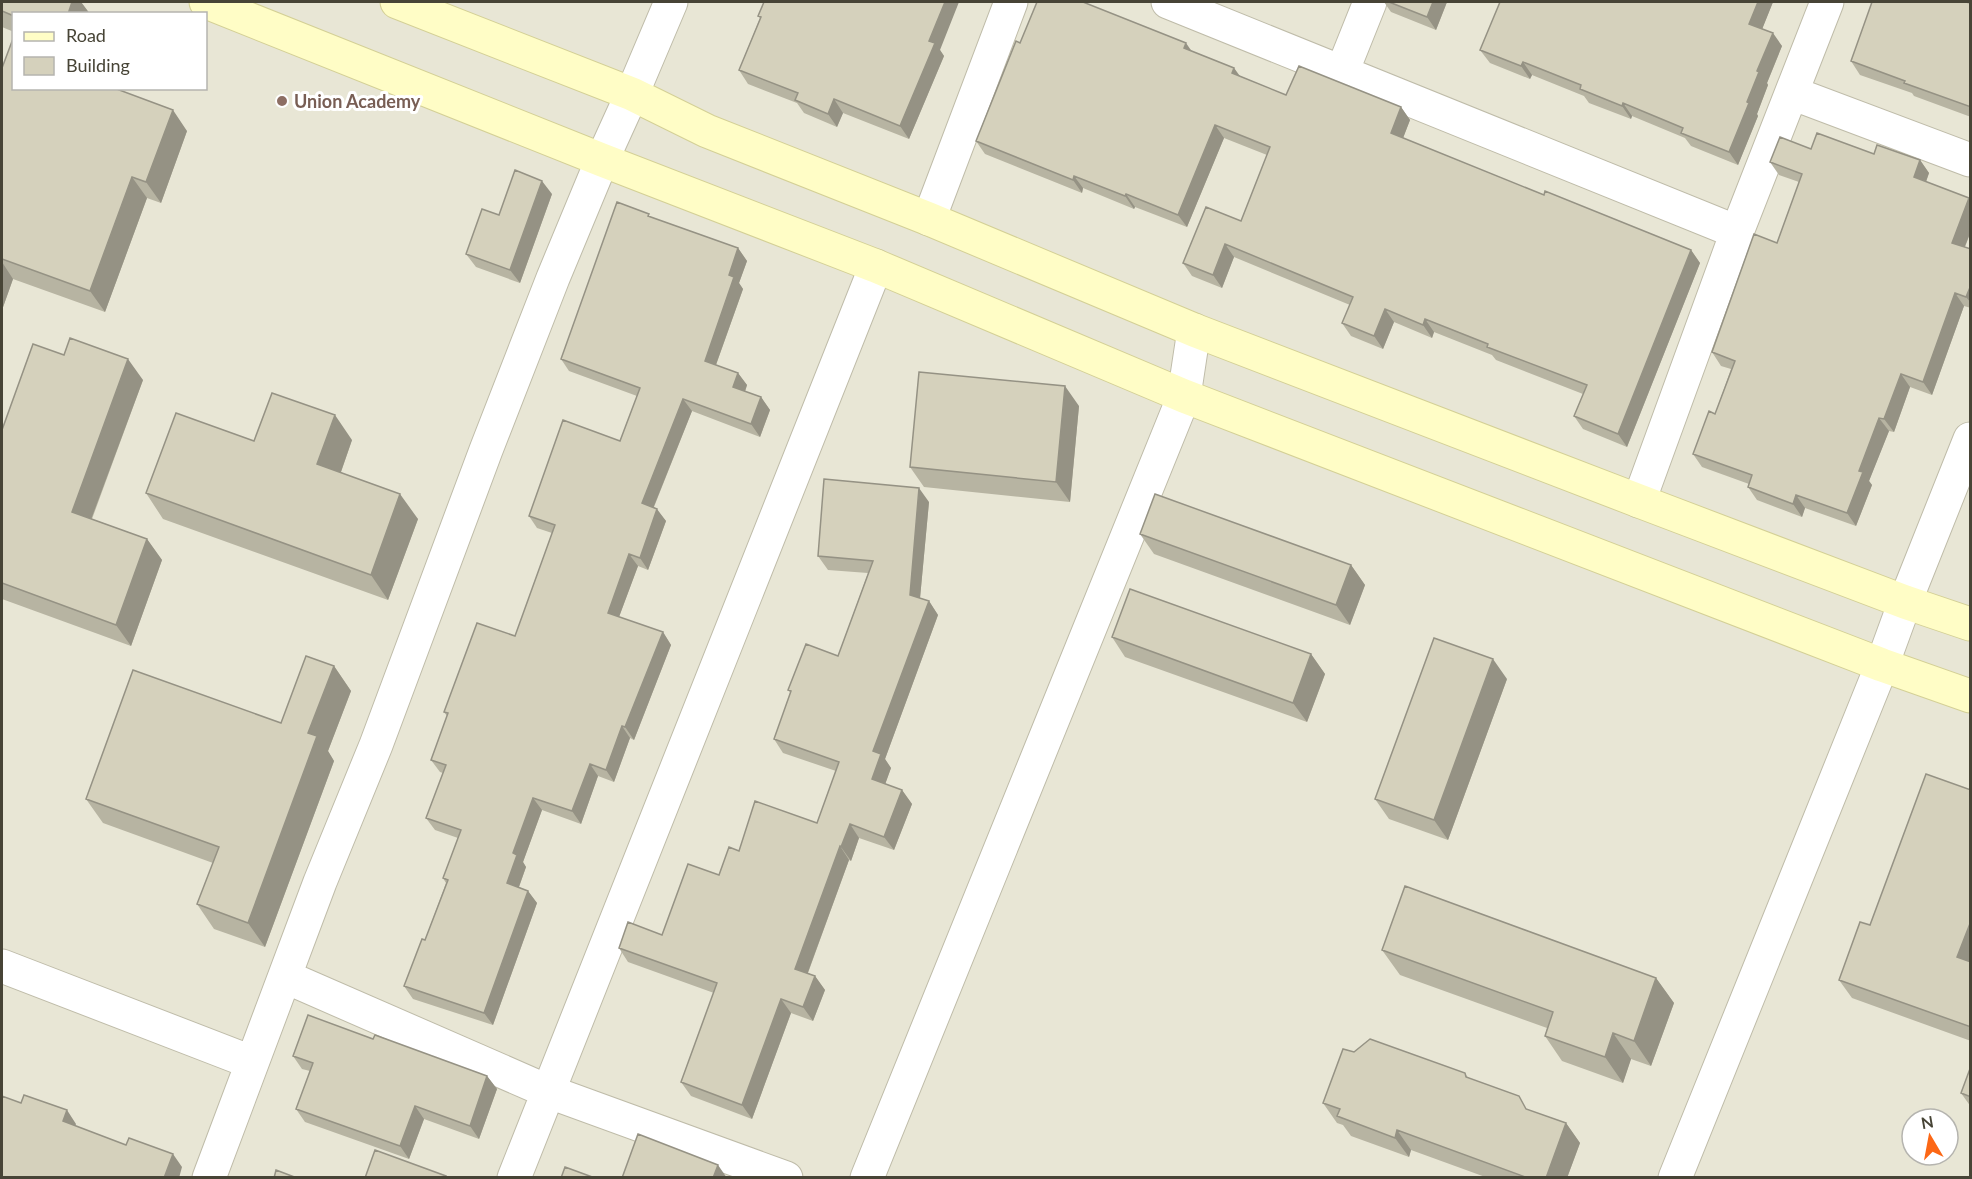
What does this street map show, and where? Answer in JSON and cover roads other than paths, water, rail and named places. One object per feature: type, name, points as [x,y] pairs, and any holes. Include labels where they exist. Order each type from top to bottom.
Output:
[{"type":"main road","points":[[206,2],[602,160],[876,266],[1184,396],[1882,665],[1971,696]]},
{"type":"main road","points":[[397,2],[632,94],[707,131],[928,219],[1194,330],[1905,602],[1971,624]]},
{"type":"street","points":[[209,1178],[251,1062],[320,882],[376,746],[486,450],[553,279],[671,2]]},
{"type":"street","points":[[928,219],[1011,2]]},
{"type":"street","points":[[1168,2],[1737,232]]},
{"type":"street","points":[[1342,72],[1370,2]]},
{"type":"street","points":[[1639,501],[1737,232],[1827,2]]},
{"type":"street","points":[[1792,93],[1971,160]]},
{"type":"street","points":[[514,1178],[876,266]]},
{"type":"street","points":[[867,1178],[1184,396],[1194,330]]},
{"type":"street","points":[[1676,1178],[1971,439]]},
{"type":"street","points":[[2,966],[251,1062]]},
{"type":"street","points":[[285,977],[547,1091],[786,1178]]},
{"type":"place","name":"Union Academy","points":[[282,101]]}]
